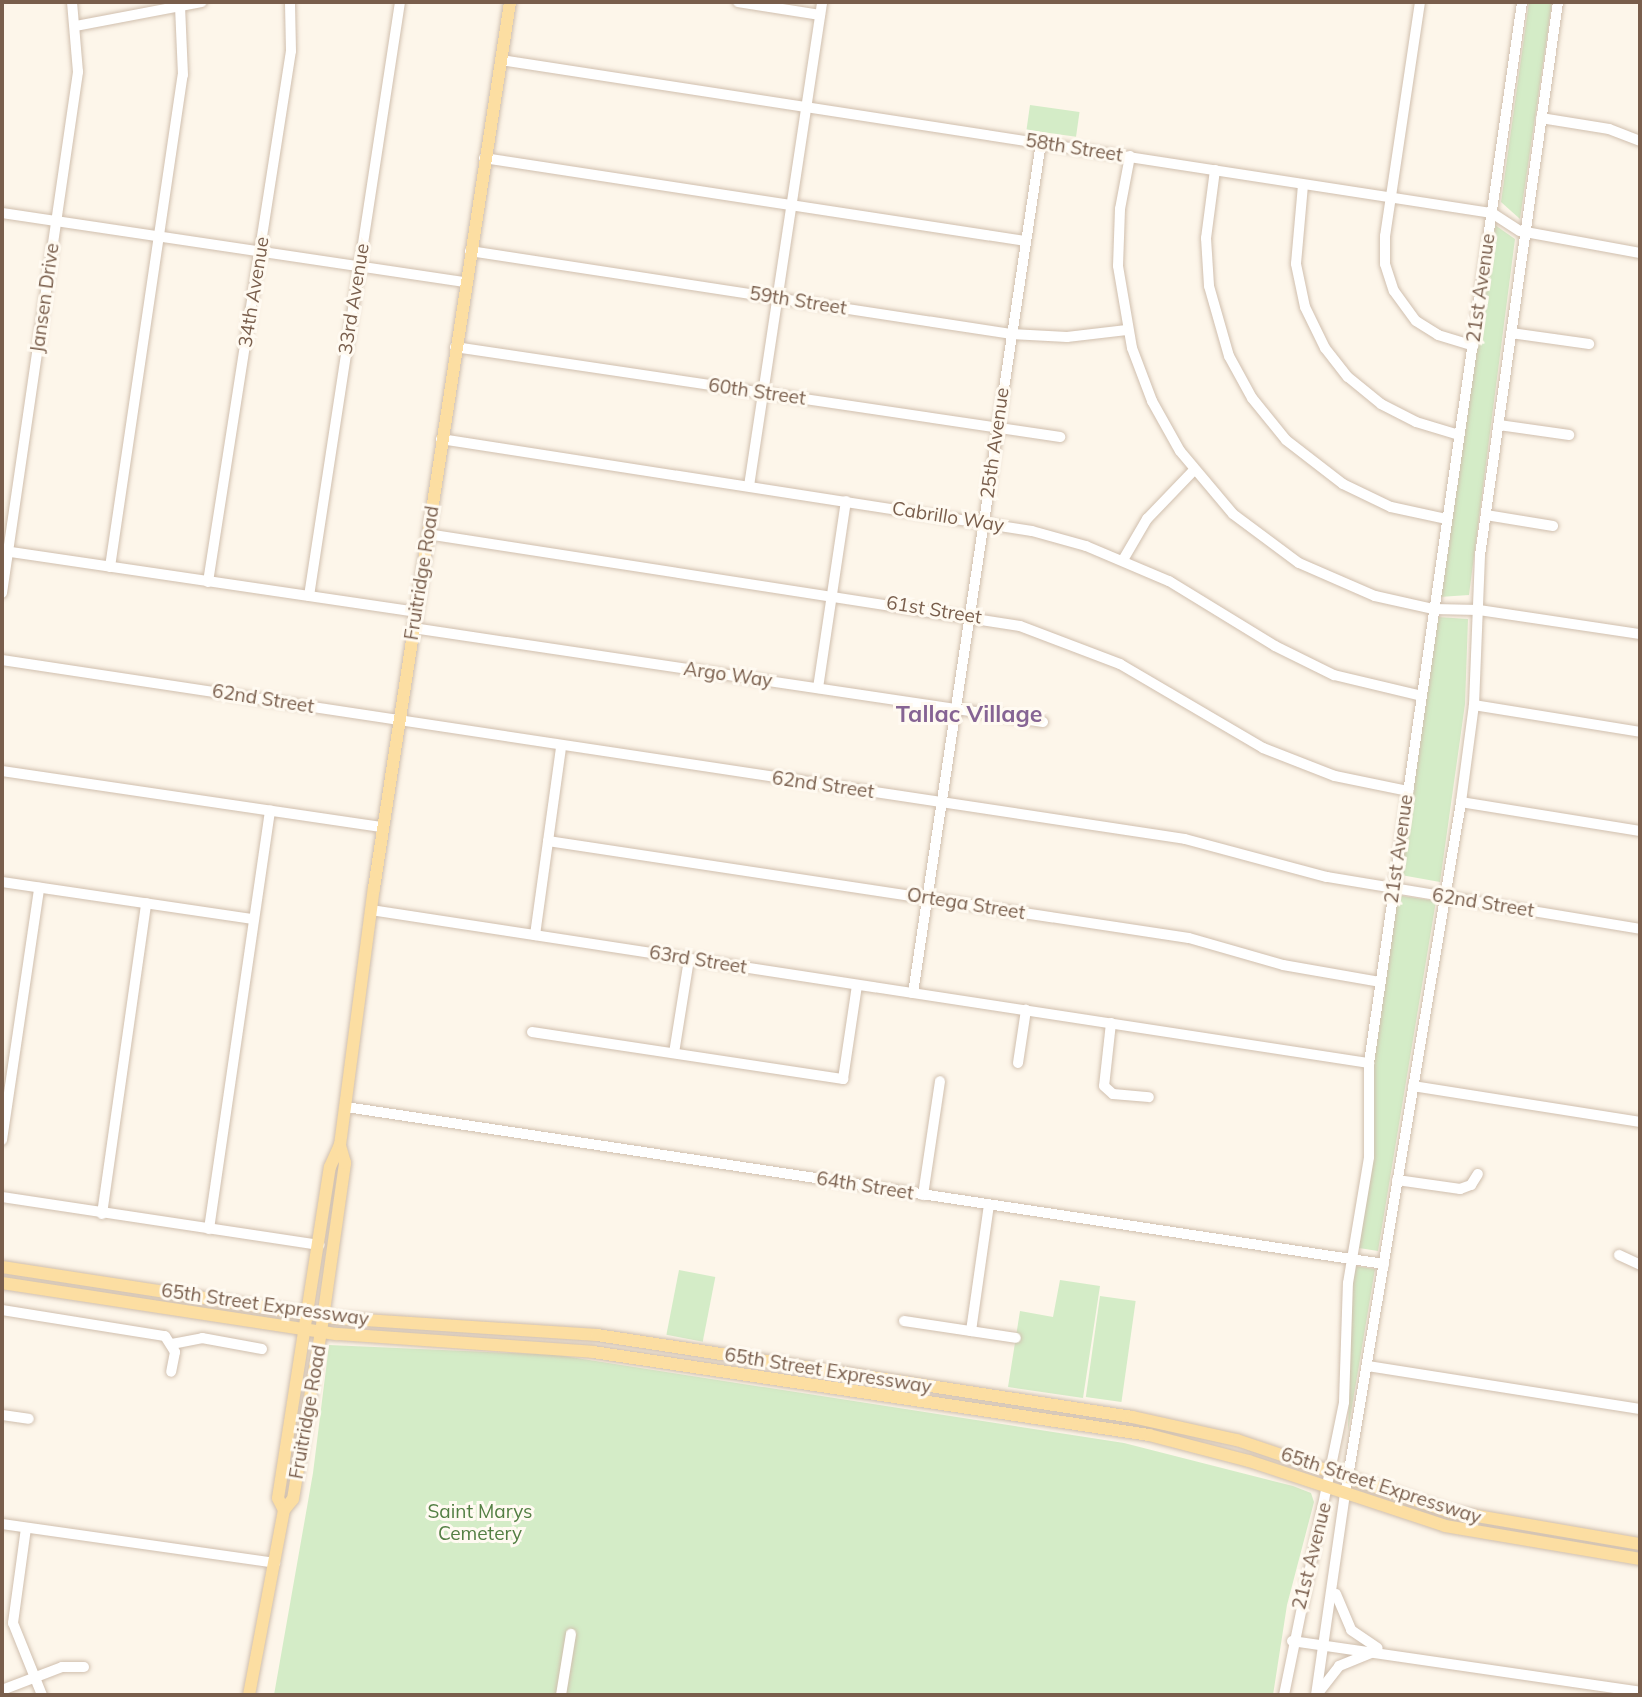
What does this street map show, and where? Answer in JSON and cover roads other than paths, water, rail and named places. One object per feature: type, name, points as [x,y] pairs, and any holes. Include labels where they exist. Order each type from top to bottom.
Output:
[{"type":"main road","name":"Fruitridge Road","points":[[284,1510],[278,1498],[330,1167],[340,1145],[346,1107],[383,827],[510,2]]},
{"type":"main road","name":"Fruitridge Road","points":[[250,1695],[284,1510],[293,1499],[321,1332],[345,1163],[340,1145]]},
{"type":"main road","name":"65th Street Expressway","points":[[2,1267],[323,1316],[597,1335],[1118,1415],[1237,1440],[1491,1521],[1640,1544]]},
{"type":"main road","name":"65th Street Expressway","points":[[2,1283],[321,1332],[593,1352],[1136,1433],[1249,1461],[1345,1494],[1472,1532],[1640,1559]]},
{"type":"street","name":"Jansen Drive","points":[[2,593],[5,551],[78,72],[72,2]]},
{"type":"street","points":[[76,26],[202,2]]},
{"type":"street","name":"34th Avenue","points":[[208,582],[291,51],[290,2]]},
{"type":"street","name":"33rd Avenue","points":[[309,596],[400,2]]},
{"type":"street","points":[[737,2],[820,15]]},
{"type":"street","points":[[749,486],[822,2]]},
{"type":"street","points":[[1420,2],[1384,249],[1394,291],[1427,329],[1473,346]]},
{"type":"street","name":"21st Avenue","points":[[1284,1695],[1292,1641],[1328,1488],[1348,1366],[1351,1260],[1369,1157],[1369,1063],[1522,2]]},
{"type":"street","name":"21st Avenue","points":[[1317,1695],[1345,1494],[1461,802],[1474,705],[1486,515],[1558,2]]},
{"type":"street","points":[[110,567],[183,75],[180,6]]},
{"type":"street","name":"58th Street","points":[[501,60],[1492,213],[1525,233],[1640,253]]},
{"type":"street","points":[[1541,118],[1609,130],[1640,141]]},
{"type":"street","name":"25th Avenue","points":[[913,993],[1041,143]]},
{"type":"street","points":[[1130,156],[1118,234],[1127,330],[1152,401],[1194,470],[1233,514],[1299,563],[1375,596],[1433,609],[1479,610],[1640,634]]},
{"type":"street","points":[[484,158],[1025,241]]},
{"type":"street","points":[[1215,170],[1206,238],[1209,286],[1229,356],[1252,398],[1286,440],[1343,484],[1391,507],[1446,519]]},
{"type":"street","points":[[1303,185],[1296,264],[1305,307],[1325,348],[1348,377],[1381,404],[1416,422],[1459,435]]},
{"type":"street","points":[[2,213],[465,282]]},
{"type":"street","name":"59th Street","points":[[470,251],[1011,334],[1067,337],[1127,330]]},
{"type":"street","name":"21st Avenue","points":[[1511,333],[1589,344]]},
{"type":"street","name":"60th Street","points":[[455,347],[1060,437]]},
{"type":"street","points":[[1499,425],[1569,435]]},
{"type":"street","name":"Cabrillo Way","points":[[442,439],[983,521],[1064,540],[1123,560],[1198,597],[1312,666],[1357,683],[1422,696]]},
{"type":"street","points":[[1123,560],[1153,510],[1194,470]]},
{"type":"street","points":[[818,688],[846,501]]},
{"type":"street","points":[[1486,515],[1553,526]]},
{"type":"street","name":"61st Street","points":[[427,534],[969,615],[1020,626],[1088,649],[1151,681],[1229,731],[1298,763],[1408,791]]},
{"type":"street","points":[[5,551],[416,612]]},
{"type":"street","name":"Argo Way","points":[[413,628],[1043,722]]},
{"type":"street","name":"62nd Street","points":[[2,660],[1212,844],[1327,877],[1640,929]]},
{"type":"street","points":[[1474,705],[1640,732]]},
{"type":"street","points":[[535,935],[561,747]]},
{"type":"street","points":[[2,771],[383,827]]},
{"type":"street","points":[[1461,802],[1640,831]]},
{"type":"street","points":[[209,1229],[270,810]]},
{"type":"street","name":"Ortega Street","points":[[548,841],[1189,938],[1283,965],[1380,982]]},
{"type":"street","points":[[2,882],[253,919]]},
{"type":"street","points":[[2,1140],[38,887]]},
{"type":"street","points":[[102,1214],[146,903]]},
{"type":"street","name":"63rd Street","points":[[371,910],[1369,1063]]},
{"type":"street","points":[[674,1053],[689,959]]},
{"type":"street","points":[[532,1032],[843,1079],[857,985]]},
{"type":"street","points":[[1017,1063],[1026,1010]]},
{"type":"street","points":[[1111,1023],[1104,1086],[1113,1094],[1149,1097]]},
{"type":"street","points":[[923,1195],[940,1081]]},
{"type":"street","points":[[1413,1086],[1640,1122]]},
{"type":"street","name":"64th Street","points":[[346,1107],[1384,1264]]},
{"type":"street","points":[[1397,1180],[1460,1189],[1471,1185],[1478,1174]]},
{"type":"street","points":[[2,1197],[319,1245]]},
{"type":"street","points":[[971,1331],[989,1205]]},
{"type":"street","points":[[1619,1255],[1640,1265]]},
{"type":"street","points":[[2,1310],[165,1336],[172,1344],[171,1372]]},
{"type":"street","points":[[904,1321],[1016,1338]]},
{"type":"street","points":[[172,1344],[202,1338],[262,1349]]},
{"type":"street","points":[[1368,1366],[1640,1409]]},
{"type":"street","points":[[2,1415],[29,1419]]},
{"type":"street","points":[[2,1524],[275,1563]]},
{"type":"street","points":[[26,1528],[13,1622],[42,1695]]},
{"type":"street","points":[[1334,1586],[1340,1612],[1351,1630],[1388,1652]]},
{"type":"street","points":[[561,1695],[571,1633]]},
{"type":"street","points":[[1292,1641],[1388,1652],[1640,1692]]},
{"type":"street","points":[[1317,1695],[1331,1673],[1347,1660],[1388,1652]]},
{"type":"street","points":[[2,1690],[62,1667],[83,1667]]},
{"type":"district","name":"Tallac Village","points":[[969,714]]},
{"type":"park label","name":"Saint Marys Cemetery","points":[[480,1523]]}]
